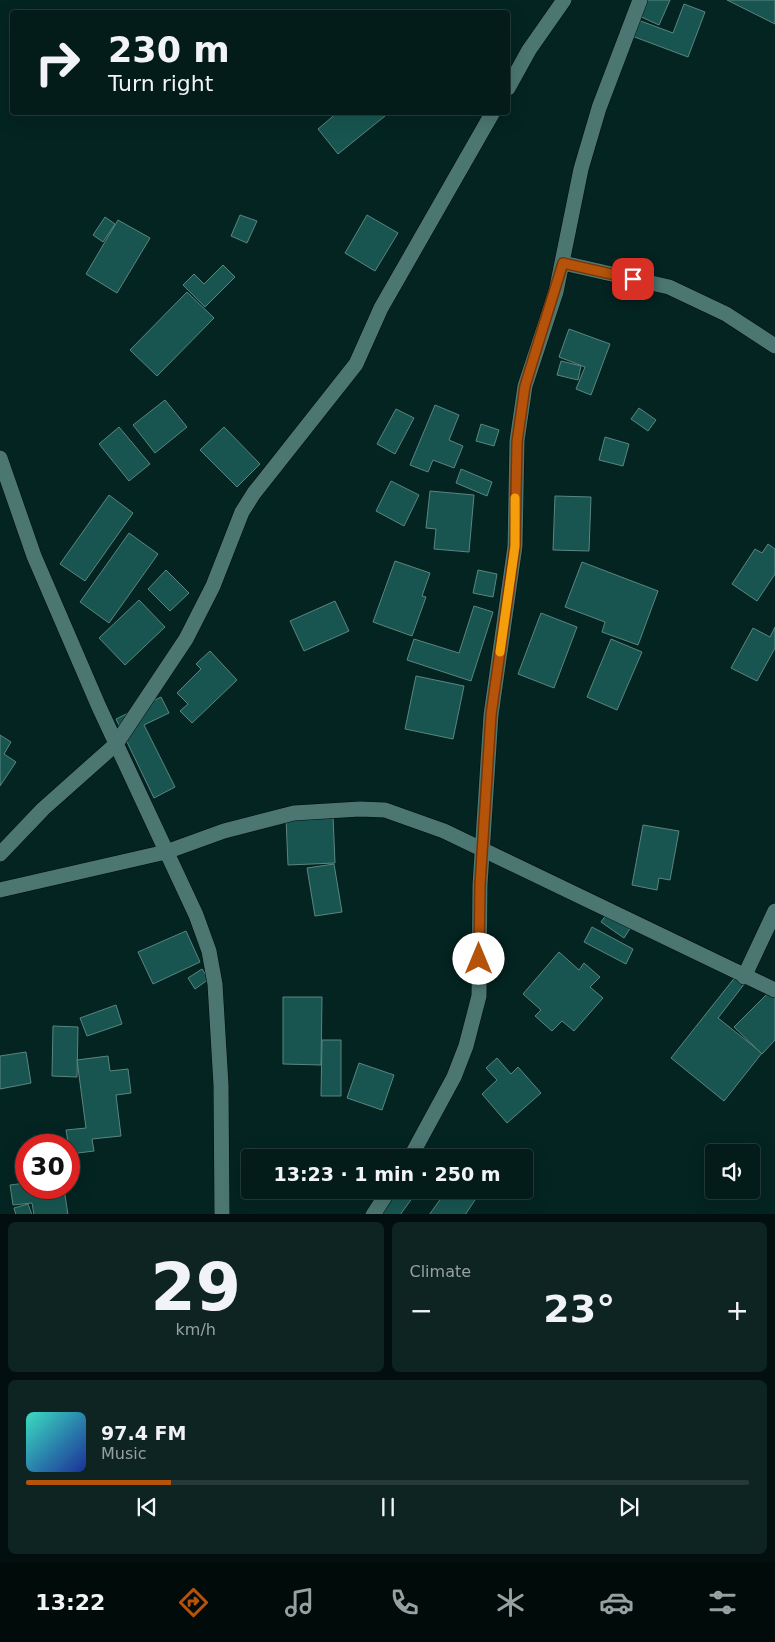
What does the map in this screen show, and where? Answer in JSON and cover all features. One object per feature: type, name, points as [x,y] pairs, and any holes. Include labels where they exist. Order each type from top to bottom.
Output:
[{"type":"street","points":[[510,84],[529,50],[564,0]]},
{"type":"street","points":[[415,1149],[454,1077],[466,1046],[479,996],[480,885],[491,715],[515,546],[517,442],[525,386],[563,263],[581,169],[599,108],[640,0]]},
{"type":"street","points":[[0,854],[43,809],[116,744],[186,639],[213,586],[242,512],[254,493],[356,364],[381,308],[491,115]]},
{"type":"street","points":[[563,263],[669,287],[726,314],[775,346]]},
{"type":"street","points":[[0,458],[34,556],[116,744],[196,914],[209,951],[215,984],[221,1085],[222,1214]]},
{"type":"street","points":[[0,890],[166,852],[224,831],[294,814],[360,809],[385,810],[404,815],[444,831],[744,977],[775,990]]},
{"type":"street","points":[[744,977],[775,911]]},
{"type":"street","points":[[373,1214],[383,1199]]},
{"type":"building","points":[[643,0],[670,0],[659,25],[637,15]]},
{"type":"building","points":[[727,0],[775,0],[775,24]]},
{"type":"building","points":[[684,4],[705,12],[688,57],[632,36],[638,20],[673,33]]},
{"type":"building","points":[[334,115],[385,116],[338,154],[318,129]]},
{"type":"building","points":[[240,215],[257,221],[247,243],[231,236]]},
{"type":"building","points":[[367,215],[398,233],[375,271],[345,253]]},
{"type":"building","points":[[105,217],[115,224],[103,242],[93,235]]},
{"type":"building","points":[[118,220],[150,238],[117,293],[86,274]]},
{"type":"building","points":[[223,265],[235,277],[205,307],[183,285],[194,274],[204,284]]},
{"type":"building","points":[[187,292],[214,318],[157,376],[130,350]]},
{"type":"building","points":[[569,329],[610,344],[591,395],[576,389],[585,367],[559,357]]},
{"type":"building","points":[[561,361],[581,366],[578,380],[557,375]]},
{"type":"building","points":[[165,400],[187,427],[155,453],[133,425]]},
{"type":"building","points":[[435,405],[459,415],[449,440],[463,446],[454,468],[433,460],[428,472],[410,465]]},
{"type":"building","points":[[639,408],[656,420],[648,431],[631,419]]},
{"type":"building","points":[[396,409],[414,418],[395,454],[377,444]]},
{"type":"building","points":[[481,424],[499,430],[494,446],[476,441]]},
{"type":"building","points":[[119,427],[150,464],[129,481],[99,444]]},
{"type":"building","points":[[224,427],[260,464],[237,487],[200,450]]},
{"type":"building","points":[[605,437],[629,444],[623,466],[599,460]]},
{"type":"building","points":[[461,469],[492,482],[487,496],[456,483]]},
{"type":"building","points":[[391,481],[419,495],[404,526],[376,511]]},
{"type":"building","points":[[430,491],[474,495],[469,552],[434,549],[436,529],[426,528]]},
{"type":"building","points":[[109,495],[133,513],[85,581],[60,564]]},
{"type":"building","points":[[555,496],[591,497],[589,551],[553,550]]},
{"type":"building","points":[[129,533],[158,554],[109,623],[80,602]]},
{"type":"building","points":[[768,544],[775,549],[775,574],[757,601],[732,584],[755,549],[762,553]]},
{"type":"building","points":[[395,561],[430,573],[422,596],[426,597],[412,636],[373,622]]},
{"type":"building","points":[[582,562],[658,591],[638,645],[602,632],[605,622],[565,607]]},
{"type":"building","points":[[166,570],[189,593],[170,611],[148,589]]},
{"type":"building","points":[[478,570],[497,574],[493,597],[473,593]]},
{"type":"building","points":[[139,600],[165,627],[125,665],[99,638]]},
{"type":"building","points":[[335,601],[349,631],[304,651],[290,621]]},
{"type":"building","points":[[474,606],[493,612],[471,681],[407,660],[414,639],[459,653]]},
{"type":"building","points":[[541,613],[577,627],[554,688],[518,674]]},
{"type":"building","points":[[775,627],[775,648],[757,681],[731,668],[753,628],[770,637]]},
{"type":"building","points":[[611,639],[642,652],[617,710],[587,697]]},
{"type":"building","points":[[210,651],[237,680],[192,723],[180,711],[188,704],[177,693],[201,669],[196,664]]},
{"type":"building","points":[[416,676],[464,686],[453,739],[405,729]]},
{"type":"building","points":[[161,697],[169,713],[144,725],[175,787],[154,798],[116,719]]},
{"type":"building","points":[[0,735],[11,742],[4,754],[16,762],[0,786]]},
{"type":"building","points":[[333,816],[335,863],[288,865],[286,818]]},
{"type":"building","points":[[643,825],[679,831],[670,880],[659,878],[657,890],[632,885]]},
{"type":"building","points":[[334,864],[342,912],[315,916],[307,868]]},
{"type":"building","points":[[609,911],[631,927],[624,938],[601,922]]},
{"type":"building","points":[[592,927],[633,949],[626,964],[584,942]]},
{"type":"building","points":[[186,931],[200,962],[153,984],[138,952]]},
{"type":"building","points":[[559,952],[579,970],[584,963],[600,977],[590,987],[603,998],[574,1031],[562,1021],[552,1031],[535,1016],[541,1010],[523,994]]},
{"type":"building","points":[[202,969],[209,979],[195,989],[188,978]]},
{"type":"building","points":[[736,976],[745,983],[718,1018],[762,1053],[724,1101],[671,1058]]},
{"type":"building","points":[[775,986],[775,1040],[762,1054],[734,1027]]},
{"type":"building","points":[[283,997],[322,997],[321,1065],[283,1064]]},
{"type":"building","points":[[116,1005],[122,1024],[87,1036],[80,1018]]},
{"type":"building","points":[[53,1026],[78,1027],[77,1077],[52,1076]]},
{"type":"building","points":[[322,1040],[341,1040],[341,1096],[321,1096]]},
{"type":"building","points":[[26,1052],[31,1083],[0,1089],[0,1056]]},
{"type":"building","points":[[108,1056],[110,1071],[128,1069],[131,1093],[116,1095],[121,1136],[92,1139],[94,1151],[80,1153],[80,1134],[67,1134],[66,1130],[86,1128],[77,1060]]},
{"type":"building","points":[[497,1058],[511,1074],[518,1067],[541,1093],[507,1123],[482,1094],[497,1080],[486,1068]]},
{"type":"building","points":[[359,1063],[394,1075],[382,1110],[347,1098]]},
{"type":"building","points":[[15,1184],[15,1199],[66,1199],[68,1214],[34,1214],[32,1203],[13,1205],[10,1185]]},
{"type":"building","points":[[389,1199],[412,1199],[401,1214],[378,1214]]},
{"type":"building","points":[[441,1199],[474,1199],[475,1200],[466,1214],[430,1214]]},
{"type":"building","points":[[28,1204],[32,1214],[16,1214],[14,1208]]},
{"type":"slow traffic","points":[[500,652],[515,546],[515,498]]},
{"type":"route","points":[[479,959],[480,885],[491,715],[515,546],[517,442],[525,386],[556,292],[563,263],[633,279]]}]
